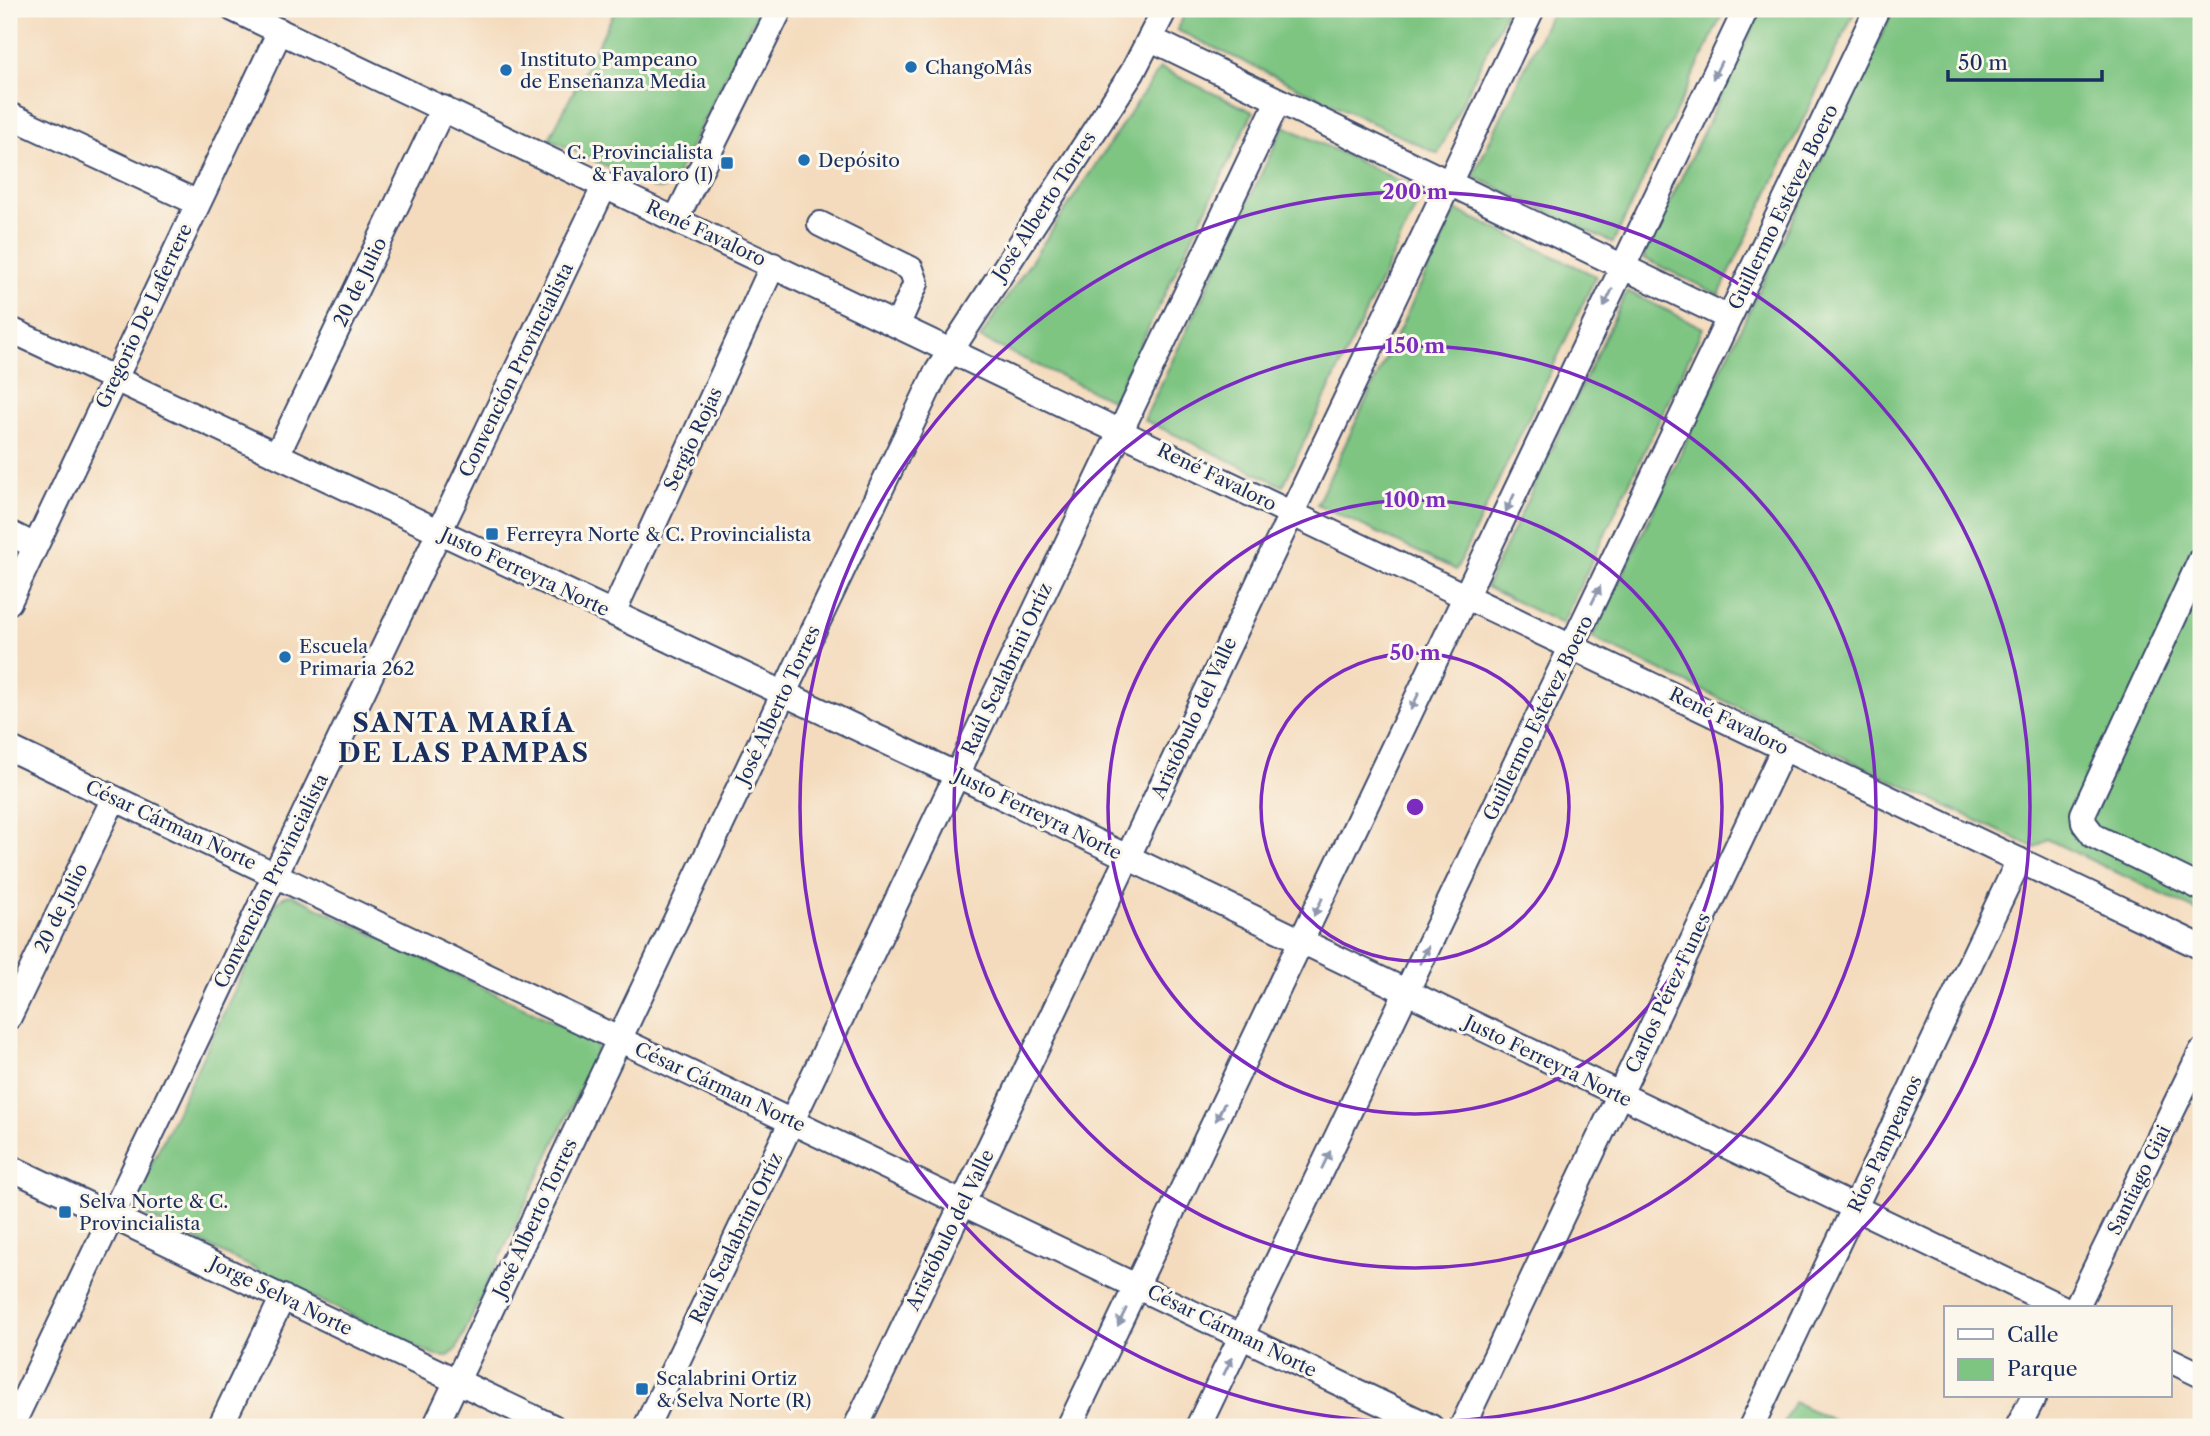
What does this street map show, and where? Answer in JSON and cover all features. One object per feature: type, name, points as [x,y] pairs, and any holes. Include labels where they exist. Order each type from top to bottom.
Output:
[{"type":"street","name":"René Favaloro","points":[[233,9],[2201,947]]},
{"type":"street","points":[[676,219],[780,9]]},
{"type":"street","name":"José Alberto Torres","points":[[435,1427],[930,384],[950,349],[1125,84],[1165,9]]},
{"type":"street","name":"Aristóbulo del Valle","points":[[856,1427],[1532,9]]},
{"type":"street","points":[[1069,1427],[1746,9]]},
{"type":"street","name":"Guillermo Estévez Boero","points":[[1198,1427],[1877,9]]},
{"type":"street","name":"Gregorio De Laferrere","points":[[9,601],[280,31]]},
{"type":"street","points":[[1151,39],[1729,318]]},
{"type":"street","name":"Raúl Scalabrini Ortíz","points":[[646,1427],[1278,101]]},
{"type":"street","name":"20 de Julio","points":[[277,455],[443,108]]},
{"type":"street","points":[[9,116],[198,204]]},
{"type":"street","name":"Convención Provincialista","points":[[11,1427],[19,1386],[112,1215],[605,185]]},
{"type":"street","points":[[820,224],[911,269],[916,283],[898,324]]},
{"type":"street","name":"Sergio Rojas","points":[[613,613],[773,265]]},
{"type":"street","name":"Justo Ferreyra Norte","points":[[9,328],[957,775],[2059,1306]]},
{"type":"street","points":[[9,533],[35,546]]},
{"type":"street","points":[[2201,559],[2083,814],[2084,823],[2094,836],[2201,888]]},
{"type":"street","name":"César Cárman Norte","points":[[9,748],[1432,1427]]},
{"type":"street","name":"Carlos Pérez Funes","points":[[1462,1427],[1784,748]]},
{"type":"street","name":"20 de Julio","points":[[9,1017],[114,798]]},
{"type":"street","name":"Ríos Pampeanos","points":[[1751,1427],[2019,860]]},
{"type":"street","name":"Santiago Giai","points":[[2077,1306],[2201,1052]]},
{"type":"street","name":"Jorge Selva Norte","points":[[9,1167],[553,1427]]},
{"type":"street","points":[[220,1427],[283,1297]]},
{"type":"street","points":[[2172,1361],[2201,1375]]},
{"type":"street","points":[[2018,1427],[2033,1398]]},
{"type":"green space","points":[[616,9],[759,9],[675,178],[664,189],[652,188],[549,139]]},
{"type":"green space","points":[[1187,9],[1507,9],[1438,154],[1177,30]]},
{"type":"green space","points":[[1553,9],[1725,9],[1613,243],[1473,176]]},
{"type":"green space","points":[[1762,9],[1845,9],[1854,13],[1719,295],[1643,258]]},
{"type":"green space","points":[[1894,9],[2201,9],[2201,913],[2047,839],[2035,848],[1592,638]]},
{"type":"green space","points":[[1160,68],[1253,112],[1113,401],[980,338]]},
{"type":"green space","points":[[1284,126],[1423,192],[1283,486],[1144,420]]},
{"type":"green space","points":[[1456,210],[1596,276],[1456,570],[1317,504]]},
{"type":"green space","points":[[1627,291],[1703,328],[1562,624],[1486,587]]},
{"type":"green space","points":[[292,895],[597,1043],[596,1055],[456,1350],[447,1357],[435,1356],[144,1215],[136,1206],[136,1197],[276,903],[285,896]]},
{"type":"green space","points":[[1794,1402],[1847,1427],[1782,1427]]},
{"type":"place","name":"ChangoMâs","points":[[911,67]]},
{"type":"place","name":"Instituto Pampeano de Enseñanza Media","points":[[506,70]]},
{"type":"place","name":"Depósito","points":[[804,160]]},
{"type":"place","name":"C. Provincialista & Favaloro (I)","points":[[727,163]]},
{"type":"place","name":"Ferreyra Norte & C. Provincialista","points":[[492,534]]},
{"type":"place","name":"Escuela Primaria 262","points":[[285,657]]},
{"type":"place","name":"Selva Norte & C. Provincialista","points":[[65,1212]]},
{"type":"place","name":"Scalabrini Ortiz & Selva Norte (R)","points":[[642,1389]]},
{"type":"district","name":"SANTA MARÍA DE LAS PAMPAS","points":[[464,738]]}]
